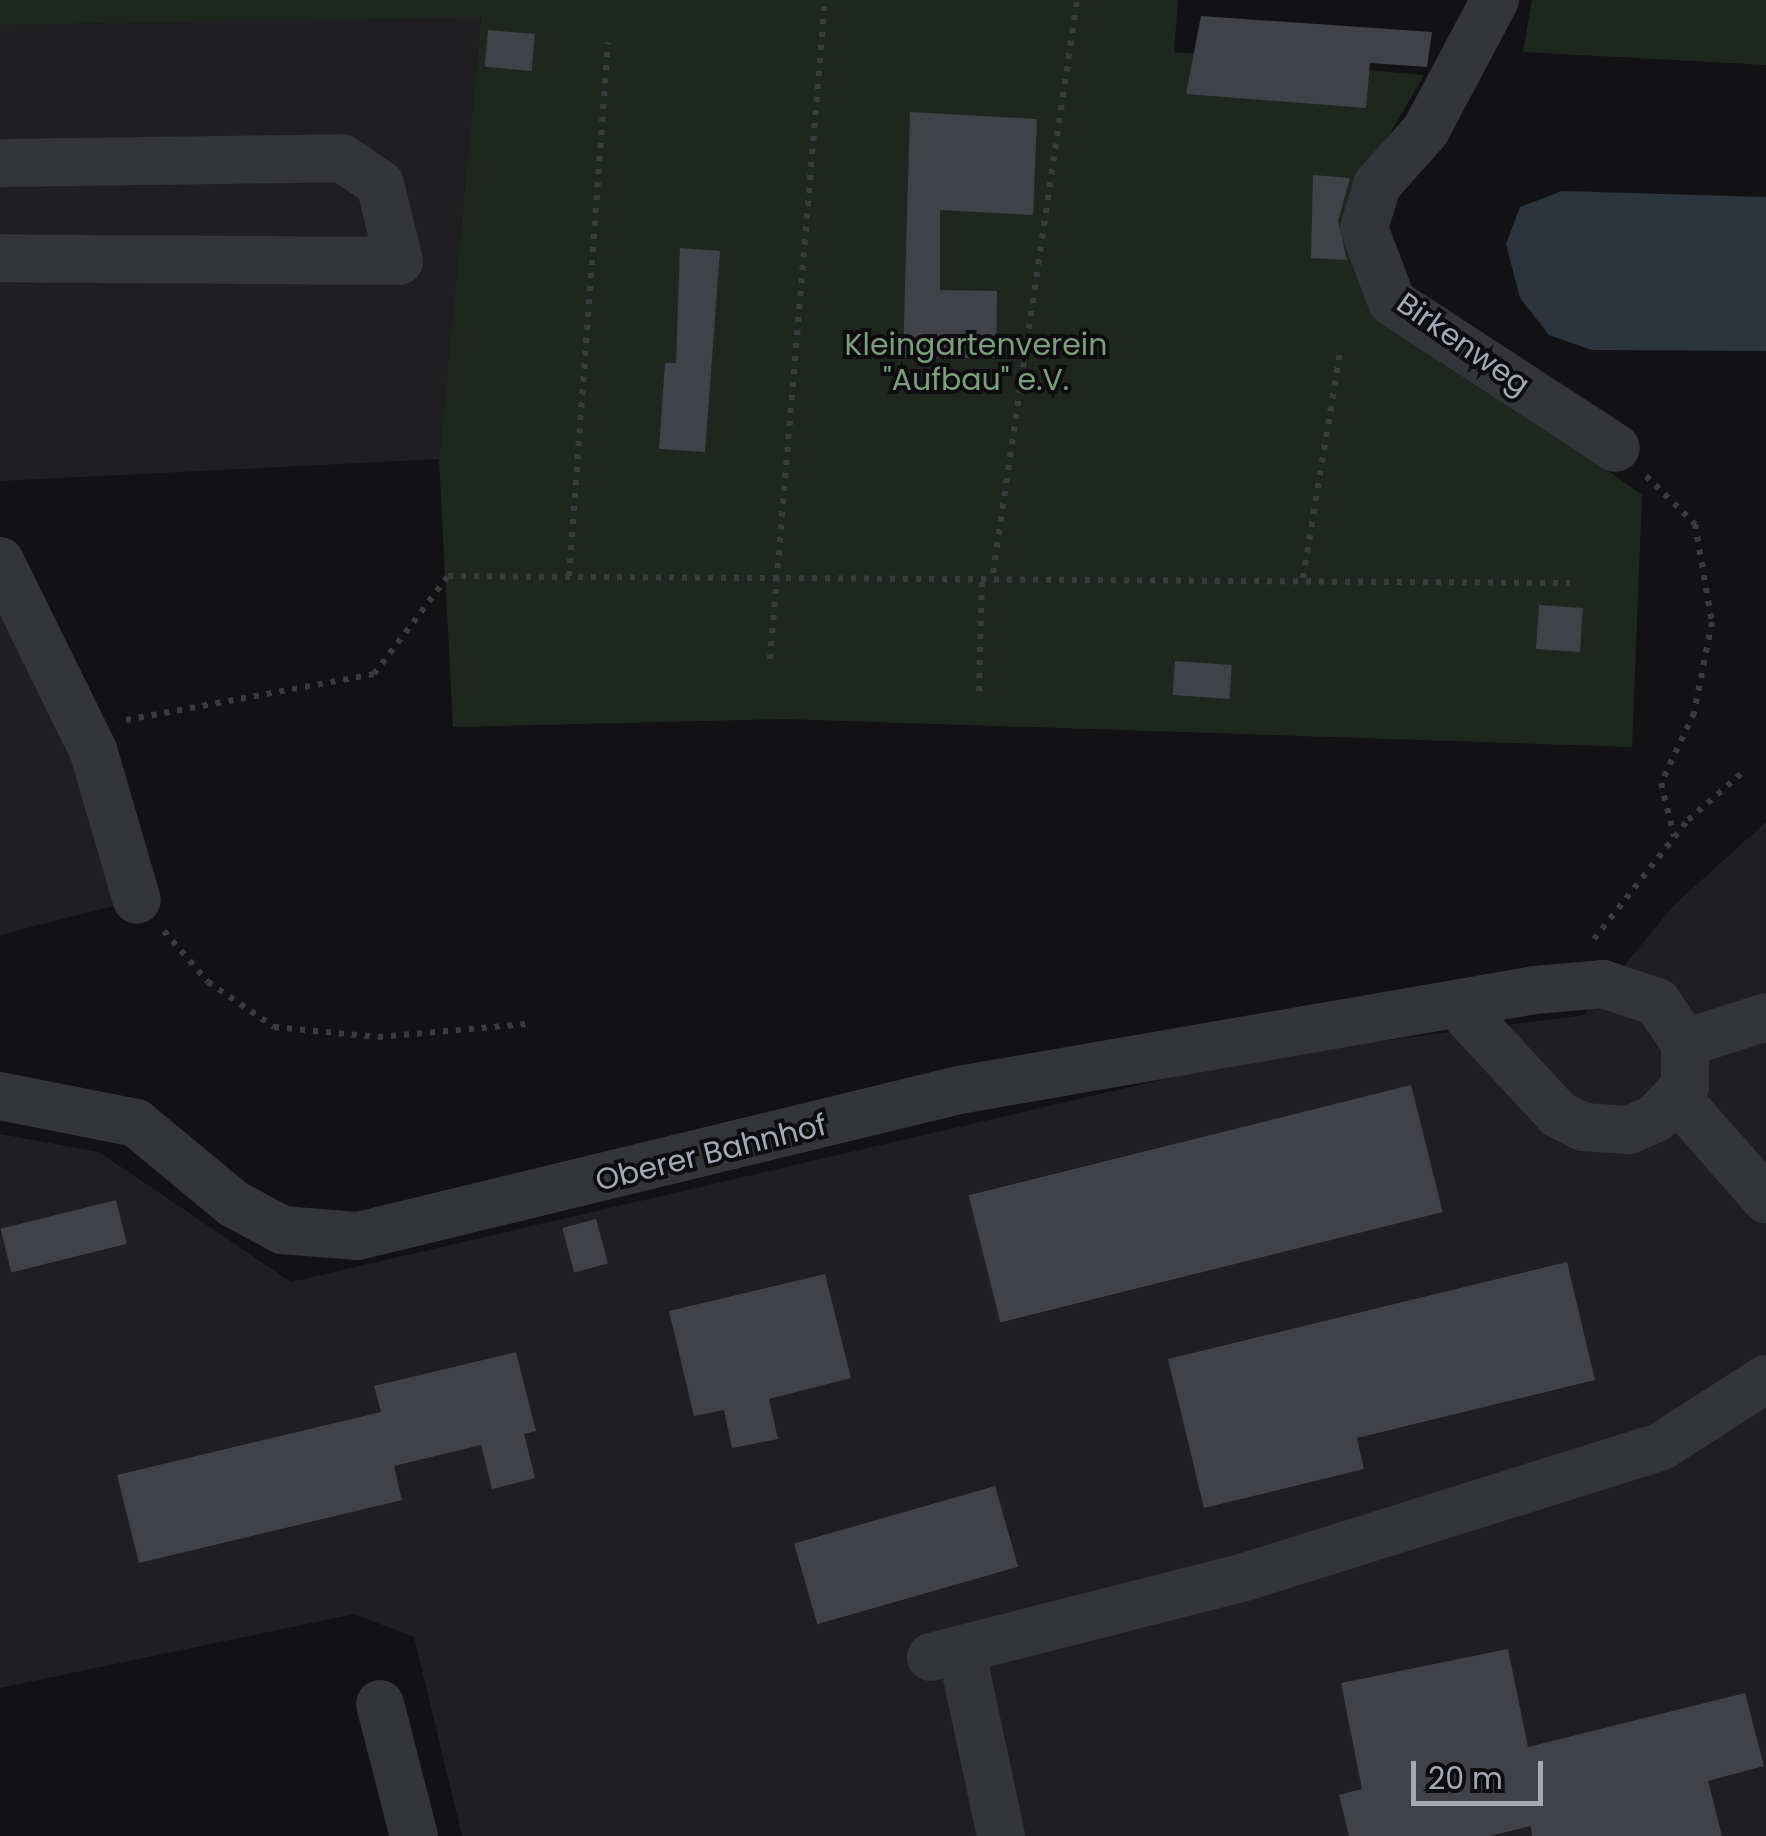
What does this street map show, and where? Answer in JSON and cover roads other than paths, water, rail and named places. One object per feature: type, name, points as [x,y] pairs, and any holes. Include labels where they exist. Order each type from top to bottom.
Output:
[{"type":"street","name":"Birkenweg","points":[[1496,0],[1426,130],[1378,185],[1364,228],[1392,302],[1616,448]]},
{"type":"street","points":[[0,163],[342,158],[380,184],[398,261],[0,258]]},
{"type":"street","points":[[0,561],[85,734],[138,900]]},
{"type":"street","name":"Oberer Bahnhof","points":[[0,1096],[136,1123],[234,1204],[282,1230],[358,1236],[958,1090],[1566,987],[1630,988],[1657,1002],[1685,1043]]},
{"type":"street","points":[[1456,1005],[1558,1114],[1583,1128],[1629,1130],[1677,1098],[1685,1043],[1766,1017]]},
{"type":"street","points":[[1677,1098],[1766,1200]]},
{"type":"street","points":[[1001,1836],[946,1653],[1248,1576],[1660,1447],[1766,1378]]},
{"type":"street","points":[[380,1704],[414,1836]]},
{"type":"park label","name":"Kleingartenverein \"Aufbau\" e.V.","points":[[976,362]]}]
